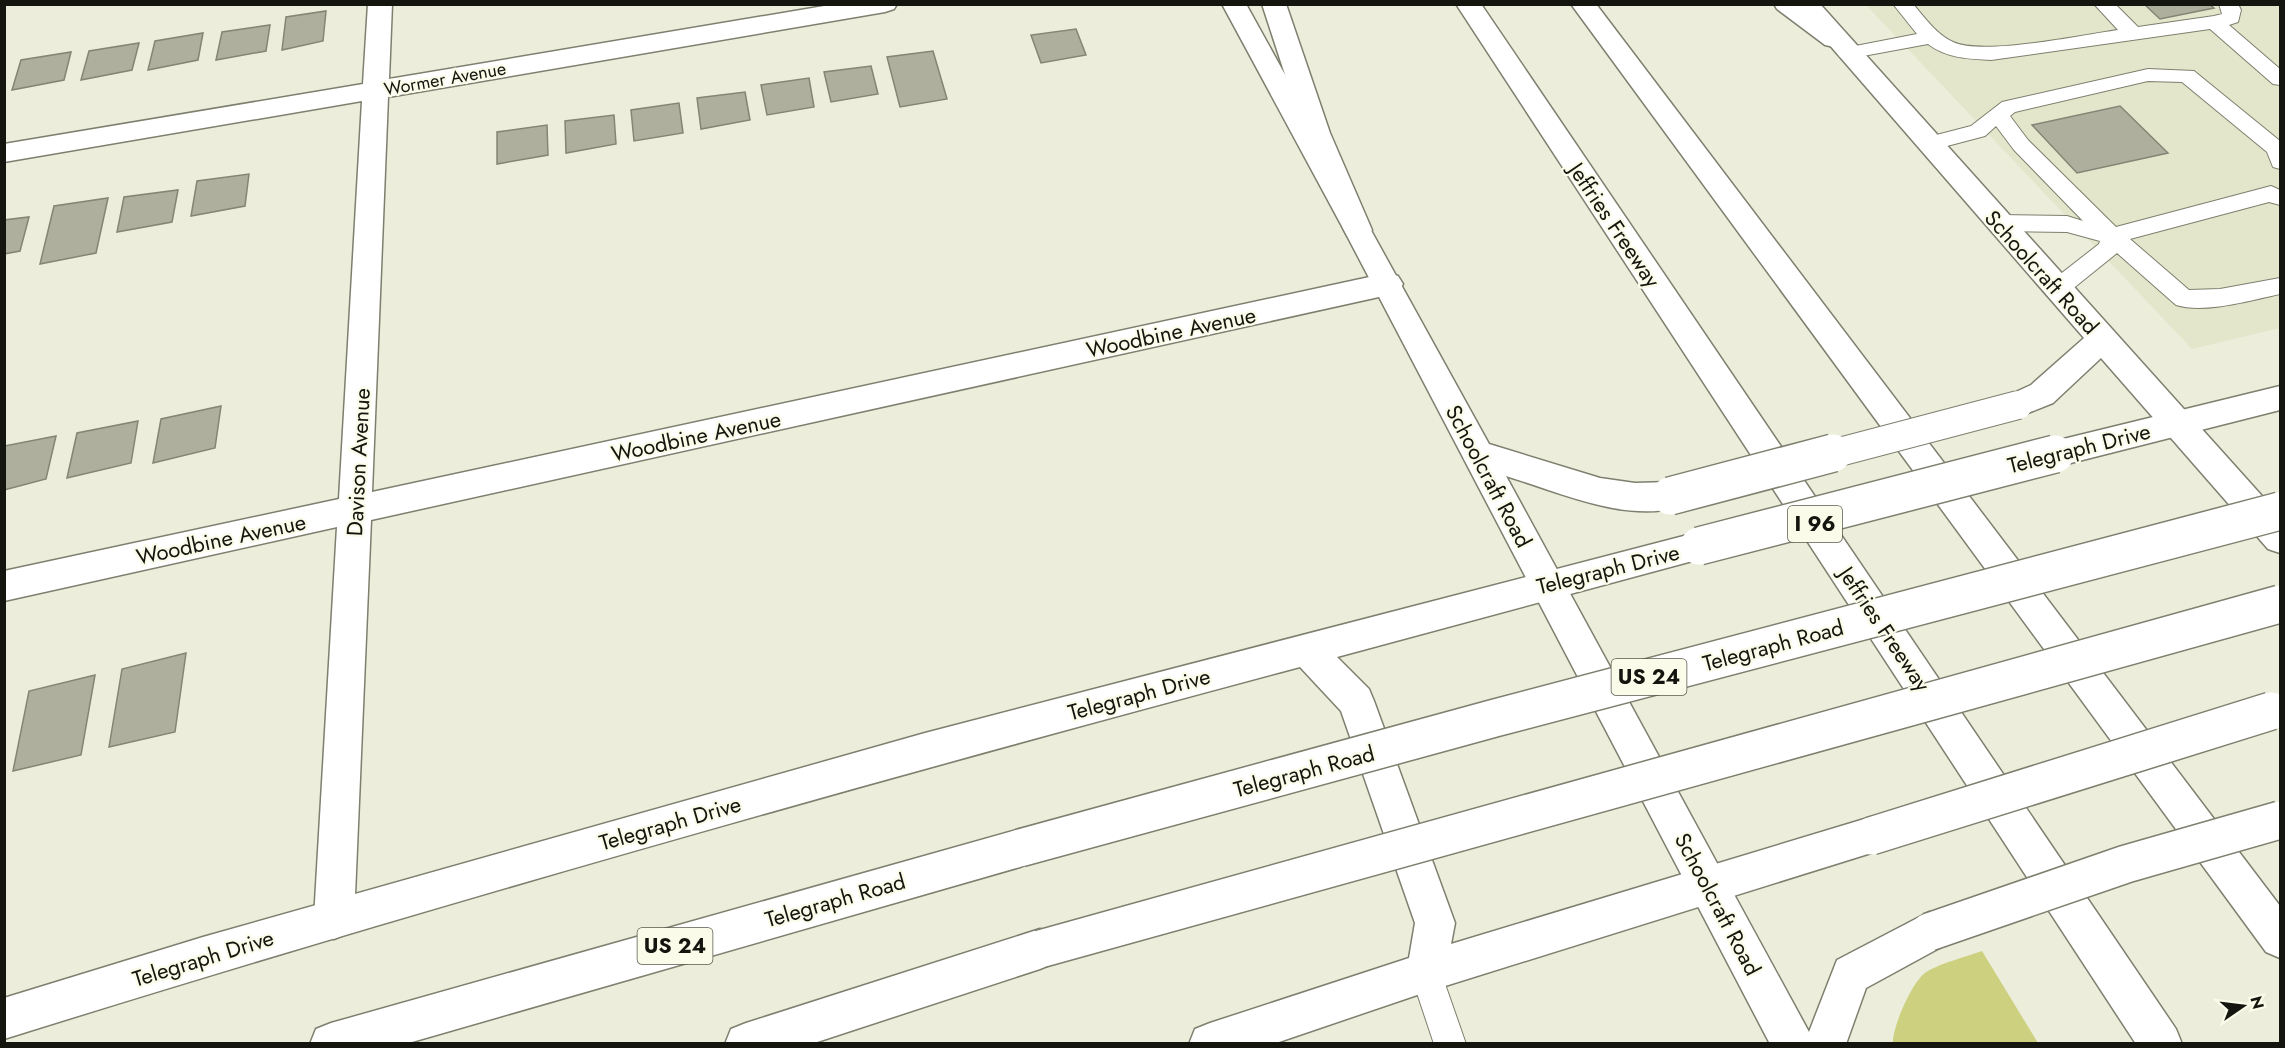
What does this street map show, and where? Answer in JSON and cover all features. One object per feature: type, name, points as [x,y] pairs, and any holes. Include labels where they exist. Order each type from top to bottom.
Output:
[{"type":"main road","name":"Davison Avenue","points":[[334,919],[380,4]]},
{"type":"main road","name":"Wormer Avenue","points":[[4,153],[885,4]]},
{"type":"main road","name":"Schoolcraft Road","points":[[1234,4],[1388,284],[1793,1044]]},
{"type":"main road","points":[[1274,4],[1317,133],[1358,230]]},
{"type":"main road","name":"Jeffries Freeway","points":[[1468,4],[2161,1044]]},
{"type":"main road","points":[[1583,4],[2280,938]]},
{"type":"main road","points":[[1786,4],[1840,46]]},
{"type":"main road","name":"Schoolcraft Road","points":[[1806,4],[1840,46],[2280,539]]},
{"type":"main road","name":"Woodbine Avenue","points":[[4,586],[1388,284]]},
{"type":"main road","points":[[1478,454],[1600,492],[1635,497],[1670,496],[2018,405],[2042,394],[2066,374],[2076,361],[2103,340]]},
{"type":"main road","name":"Telegraph Drive","points":[[4,1019],[334,919],[925,750],[1032,724],[1305,648],[2280,398]]},
{"type":"main road","name":"Telegraph Road","points":[[331,1044],[1020,848],[1506,715],[2280,511]]},
{"type":"main road","points":[[746,1044],[1040,949],[2280,604]]},
{"type":"main road","points":[[1305,648],[1356,700],[1435,923],[1426,972]]},
{"type":"main road","points":[[1210,1044],[1426,972],[2276,710]]},
{"type":"main road","points":[[1825,1044],[1851,974],[1929,932],[2126,864],[2280,820]]},
{"type":"lane","points":[[2103,4],[2134,34]]},
{"type":"lane","points":[[1906,5],[1932,37],[1947,50],[1965,54],[1991,54],[2214,22],[2231,18],[2232,10],[2228,4]]},
{"type":"lane","points":[[2214,22],[2280,79]]},
{"type":"lane","points":[[1840,46],[1932,37]]},
{"type":"lane","points":[[1928,144],[1978,131],[2009,107],[2148,75],[2187,76],[2277,150],[2280,162]]},
{"type":"lane","points":[[1998,114],[2021,145],[2112,236],[2184,299],[2220,297],[2280,286]]},
{"type":"lane","points":[[1998,223],[2067,224],[2112,236],[2277,190]]},
{"type":"lane","points":[[2057,289],[2109,248],[2112,236]]},
{"type":"lane","points":[[1426,972],[1450,1044]]},
{"type":"shaded area","points":[[1866,5],[2280,5],[2280,328],[2192,349]]},
{"type":"green space","points":[[1982,951],[2038,1043],[1893,1043],[1904,1006],[1920,978],[1936,967]]},
{"type":"building","points":[[2144,4],[2209,4],[2214,8],[2160,19]]},
{"type":"building","points":[[326,11],[323,41],[282,50],[286,17]]},
{"type":"building","points":[[270,25],[266,51],[216,60],[222,32]]},
{"type":"building","points":[[1076,29],[1086,55],[1041,63],[1031,35]]},
{"type":"building","points":[[203,33],[198,60],[148,70],[155,41]]},
{"type":"building","points":[[139,43],[132,70],[81,80],[89,51]]},
{"type":"building","points":[[933,51],[947,99],[900,107],[887,57]]},
{"type":"building","points":[[71,52],[64,80],[12,90],[21,60]]},
{"type":"building","points":[[871,66],[878,94],[831,102],[824,72]]},
{"type":"building","points":[[809,78],[814,107],[767,115],[761,85]]},
{"type":"building","points":[[745,92],[750,120],[701,129],[697,98]]},
{"type":"building","points":[[679,103],[683,133],[634,141],[631,110]]},
{"type":"building","points":[[2120,106],[2168,153],[2077,173],[2032,125]]},
{"type":"building","points":[[614,115],[616,144],[566,153],[565,121]]},
{"type":"building","points":[[547,125],[548,155],[497,164],[497,132]]},
{"type":"building","points":[[249,174],[245,206],[191,216],[197,181]]},
{"type":"building","points":[[178,190],[172,222],[117,232],[124,197]]},
{"type":"building","points":[[108,198],[96,253],[40,264],[54,206]]},
{"type":"building","points":[[29,217],[20,251],[4,254],[4,220]]},
{"type":"building","points":[[221,406],[215,448],[153,463],[161,419]]},
{"type":"building","points":[[138,421],[131,463],[67,478],[77,433]]},
{"type":"building","points":[[56,436],[46,479],[4,490],[4,446]]},
{"type":"building","points":[[186,653],[175,732],[109,747],[122,669]]},
{"type":"building","points":[[95,675],[81,755],[13,771],[29,691]]}]
